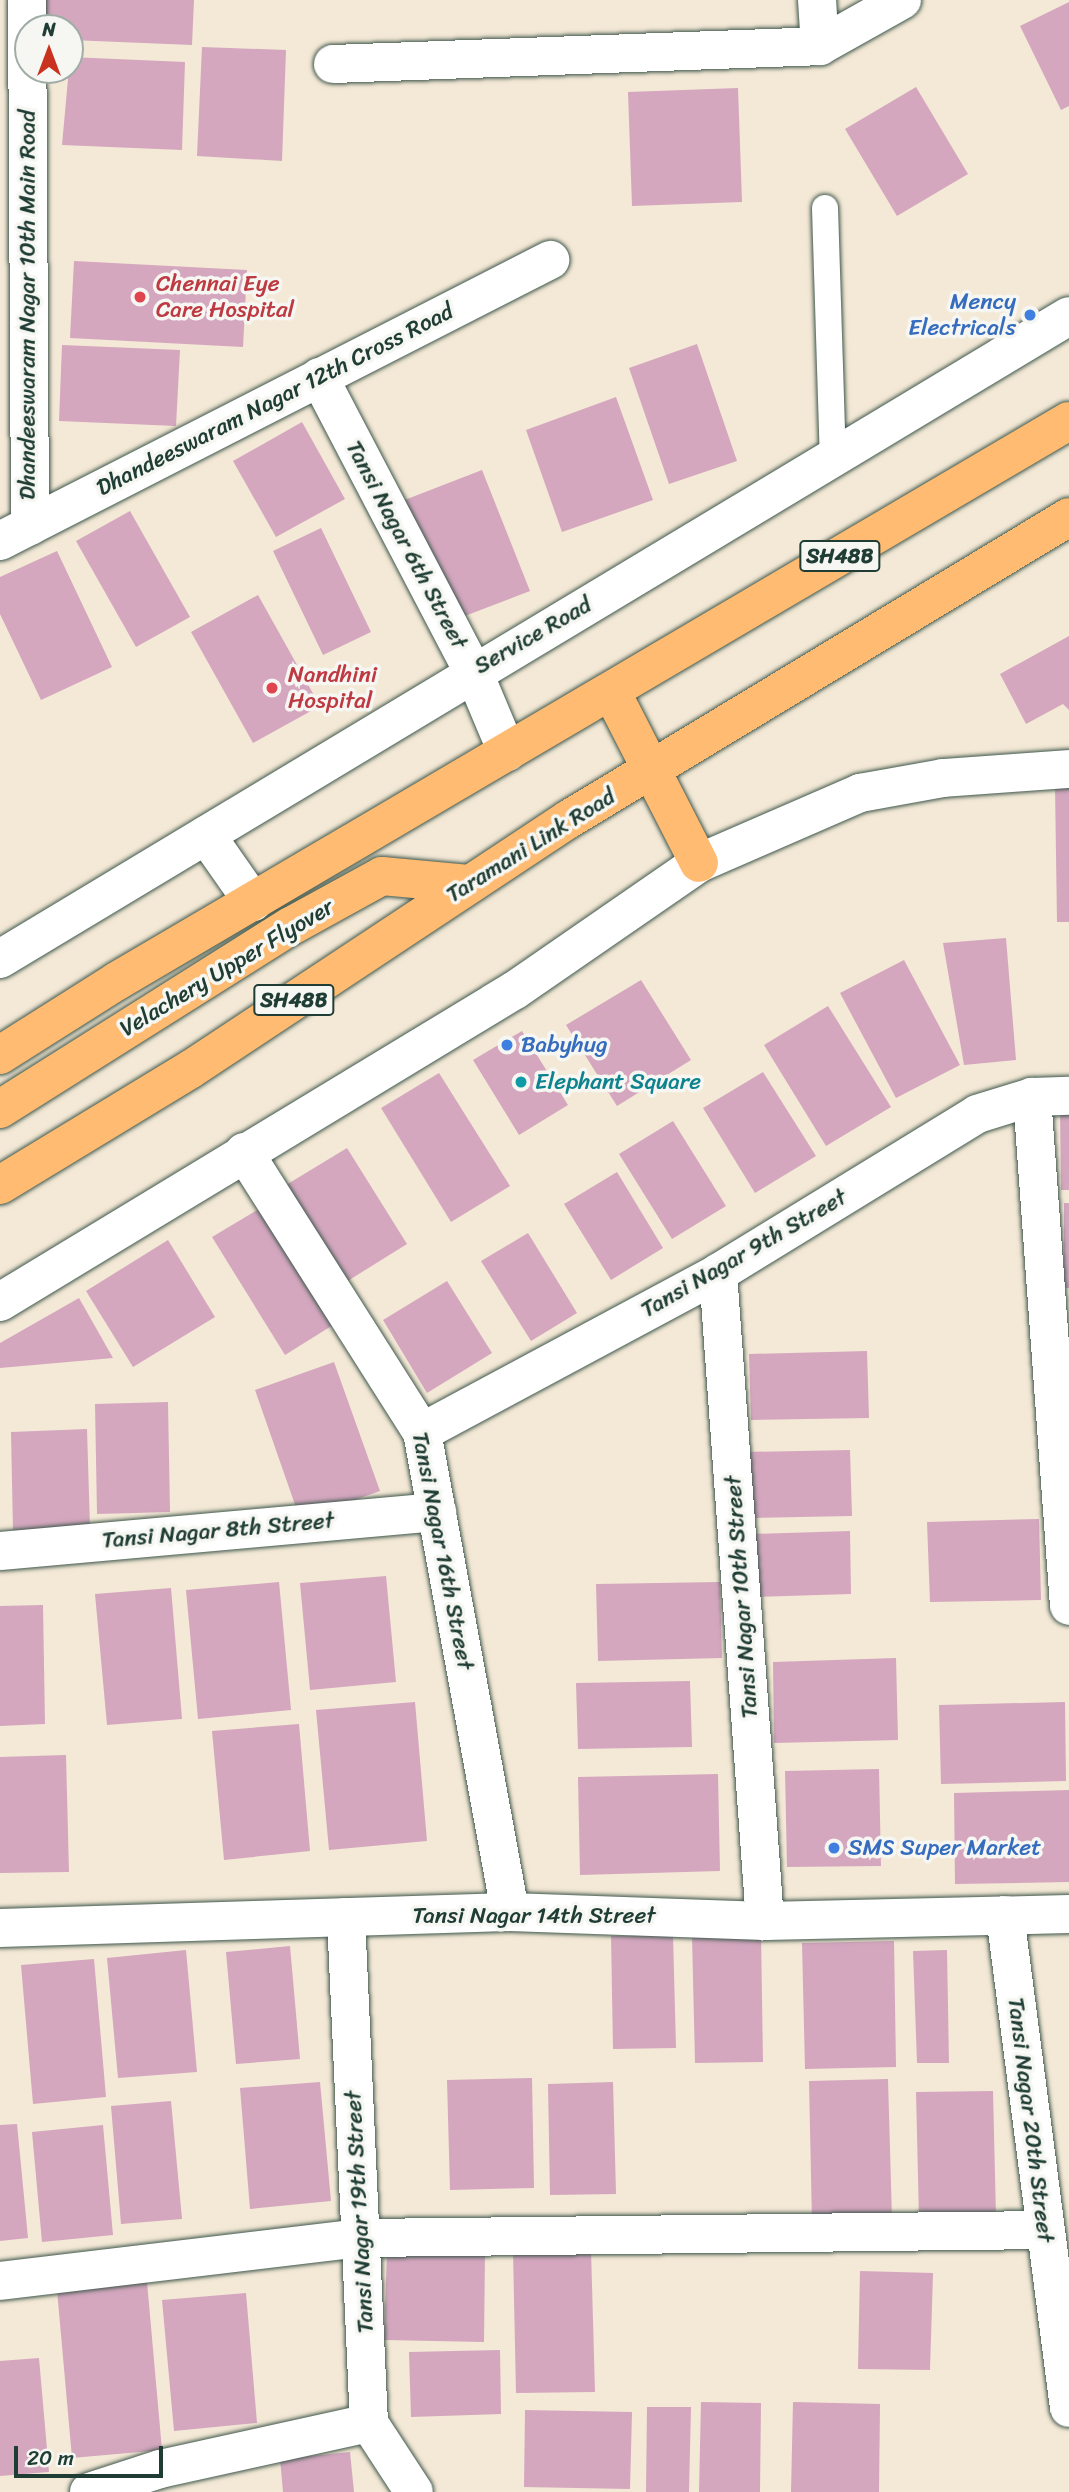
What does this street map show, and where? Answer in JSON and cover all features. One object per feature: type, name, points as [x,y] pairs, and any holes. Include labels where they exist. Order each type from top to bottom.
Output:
[{"type":"main road","name":"SH48B","points":[[0,1055],[253,902],[1069,421]]},
{"type":"main road","name":"Taramani Link Road","points":[[0,1185],[191,1069],[469,884],[1069,517]]},
{"type":"main road","points":[[611,691],[699,863]]},
{"type":"main road","name":"Velachery Upper Flyover","points":[[0,1108],[291,926],[382,877],[469,884]]},
{"type":"street","name":"Dhandeeswaram Nagar 10th Main Road","points":[[15,533],[13,251],[27,0]]},
{"type":"street","points":[[817,0],[820,46]]},
{"type":"street","points":[[333,64],[820,46],[902,0]]},
{"type":"street","name":"Dhandeeswaram Nagar 12th Cross Road","points":[[15,533],[550,260]]},
{"type":"street","name":"Service Road","points":[[0,959],[18,940],[206,835],[472,671],[833,460],[1069,316]]},
{"type":"street","name":"Tansi Nagar 6th Street","points":[[319,377],[472,671],[507,752]]},
{"type":"street","points":[[0,1301],[515,990],[699,863],[860,793],[943,778],[1069,769]]},
{"type":"street","points":[[206,835],[253,902]]},
{"type":"street","points":[[1051,1096],[1069,1606]]},
{"type":"street","name":"Tansi Nagar 9th Street","points":[[422,1432],[719,1273],[977,1114],[1051,1096]]},
{"type":"street","name":"Tansi Nagar 16th Street","points":[[244,1152],[422,1432],[510,1912]]},
{"type":"street","name":"Tansi Nagar 10th Street","points":[[719,1273],[765,1921]]},
{"type":"street","name":"Tansi Nagar 8th Street","points":[[0,1551],[437,1512]]},
{"type":"street","name":"Tansi Nagar 14th Street","points":[[0,1928],[510,1912],[765,1921],[1069,1914]]},
{"type":"street","name":"Tansi Nagar 20th Street","points":[[1005,1915],[1069,2408]]},
{"type":"street","name":"Tansi Nagar 19th Street","points":[[346,1917],[363,2238],[369,2423]]},
{"type":"street","points":[[0,2281],[363,2238],[1044,2230]]},
{"type":"street","points":[[89,2492],[160,2469],[369,2423],[419,2492]]},
{"type":"lane","points":[[825,208],[833,460]]},
{"type":"building","points":[[46,0],[194,0],[192,45],[84,41],[84,14],[46,14]]},
{"type":"building","points":[[1069,2],[1069,106],[1061,110],[1020,26]]},
{"type":"building","points":[[202,47],[286,50],[282,161],[197,156]]},
{"type":"building","points":[[84,58],[185,62],[182,150],[62,145],[68,84],[84,84]]},
{"type":"building","points":[[916,87],[968,174],[897,216],[845,129]]},
{"type":"building","points":[[738,88],[742,202],[632,206],[628,92]]},
{"type":"building","points":[[74,261],[247,270],[243,347],[70,338]]},
{"type":"building","points":[[697,344],[737,461],[669,484],[629,368]]},
{"type":"building","points":[[62,345],[180,350],[176,426],[59,421]]},
{"type":"building","points":[[616,397],[653,500],[562,532],[526,430]]},
{"type":"building","points":[[302,422],[345,499],[276,537],[233,461]]},
{"type":"building","points":[[482,470],[530,591],[449,622],[402,501]]},
{"type":"building","points":[[130,511],[190,617],[136,647],[76,541]]},
{"type":"building","points":[[321,528],[371,632],[323,655],[273,551]]},
{"type":"building","points":[[57,551],[112,667],[41,700],[0,614],[0,577]]},
{"type":"building","points":[[258,595],[320,706],[253,743],[191,632]]},
{"type":"building","points":[[1069,636],[1069,710],[1063,704],[1026,724],[1000,674]]},
{"type":"building","points":[[1069,786],[1069,922],[1057,922],[1055,787]]},
{"type":"building","points":[[1006,938],[1016,1060],[964,1065],[943,943]]},
{"type":"building","points":[[904,960],[960,1065],[896,1098],[840,993]]},
{"type":"building","points":[[641,980],[691,1060],[617,1106],[566,1025]]},
{"type":"building","points":[[828,1006],[891,1107],[826,1146],[764,1045]]},
{"type":"building","name":"Elephant Square","points":[[522,1031],[568,1105],[519,1135],[473,1060]]},
{"type":"building","points":[[763,1072],[816,1156],[755,1193],[703,1108]]},
{"type":"building","points":[[439,1073],[510,1186],[451,1222],[381,1108]]},
{"type":"building","points":[[1060,1106],[1069,1106],[1069,1190],[1061,1190]]},
{"type":"building","points":[[673,1121],[726,1206],[672,1239],[619,1154]]},
{"type":"building","points":[[347,1148],[407,1244],[346,1282],[286,1185]]},
{"type":"building","points":[[617,1172],[663,1248],[611,1280],[564,1204]]},
{"type":"building","points":[[269,1203],[341,1320],[285,1355],[212,1237]]},
{"type":"building","points":[[1064,1203],[1069,1203],[1069,1288],[1064,1288]]},
{"type":"building","points":[[528,1233],[577,1313],[531,1341],[481,1261]]},
{"type":"building","points":[[168,1240],[215,1317],[133,1367],[86,1291]]},
{"type":"building","points":[[447,1281],[492,1353],[427,1393],[383,1320]]},
{"type":"building","points":[[79,1298],[113,1358],[0,1368],[0,1343]]},
{"type":"building","points":[[867,1351],[869,1418],[751,1420],[749,1354]]},
{"type":"building","points":[[334,1362],[380,1491],[300,1519],[255,1390]]},
{"type":"building","points":[[168,1402],[170,1512],[97,1514],[95,1404]]},
{"type":"building","points":[[87,1429],[90,1528],[13,1530],[11,1432]]},
{"type":"building","points":[[850,1450],[852,1516],[744,1518],[743,1452]]},
{"type":"building","points":[[1039,1519],[1041,1600],[930,1602],[927,1522]]},
{"type":"building","points":[[850,1531],[851,1594],[752,1597],[751,1534]]},
{"type":"building","points":[[386,1576],[396,1682],[310,1690],[300,1583]]},
{"type":"building","points":[[279,1582],[291,1710],[198,1719],[186,1590]]},
{"type":"building","points":[[720,1582],[722,1658],[598,1661],[596,1584]]},
{"type":"building","points":[[171,1588],[182,1719],[107,1725],[95,1594]]},
{"type":"building","points":[[43,1605],[45,1724],[0,1726],[0,1606]]},
{"type":"building","points":[[896,1658],[898,1740],[774,1743],[773,1662]]},
{"type":"building","points":[[690,1681],[692,1747],[578,1749],[576,1683]]},
{"type":"building","points":[[415,1702],[427,1841],[329,1850],[316,1710]]},
{"type":"building","points":[[1065,1702],[1066,1781],[941,1784],[939,1705]]},
{"type":"building","points":[[299,1724],[310,1851],[224,1860],[212,1731]]},
{"type":"building","points":[[66,1755],[69,1872],[0,1873],[0,1757]]},
{"type":"building","points":[[879,1769],[881,1866],[787,1867],[785,1771]]},
{"type":"building","points":[[718,1774],[720,1871],[580,1875],[578,1777]]},
{"type":"building","points":[[1069,1790],[1069,1882],[955,1884],[954,1793]]},
{"type":"building","points":[[673,1935],[676,2048],[613,2049],[611,1936]]},
{"type":"building","points":[[761,1935],[763,2062],[695,2063],[692,1936]]},
{"type":"building","points":[[894,1941],[896,2067],[805,2069],[802,1943]]},
{"type":"building","points":[[290,1946],[300,2059],[236,2064],[226,1952]]},
{"type":"building","points":[[186,1950],[197,2072],[118,2078],[107,1958]]},
{"type":"building","points":[[947,1950],[949,2063],[917,2063],[913,1951]]},
{"type":"building","points":[[94,1959],[106,2097],[33,2104],[21,1965]]},
{"type":"building","points":[[532,2078],[534,2188],[450,2190],[447,2080]]},
{"type":"building","points":[[888,2079],[892,2219],[812,2222],[809,2081]]},
{"type":"building","points":[[320,2082],[331,2201],[250,2209],[240,2088]]},
{"type":"building","points":[[613,2082],[616,2194],[550,2195],[548,2084]]},
{"type":"building","points":[[993,2091],[996,2217],[919,2219],[916,2092]]},
{"type":"building","points":[[171,2101],[182,2219],[121,2224],[111,2106]]},
{"type":"building","points":[[17,2124],[28,2238],[0,2241],[0,2125]]},
{"type":"building","points":[[103,2125],[113,2235],[42,2242],[32,2132]]},
{"type":"building","points":[[591,2249],[595,2392],[516,2393],[513,2251]]},
{"type":"building","points":[[387,2252],[485,2253],[484,2342],[384,2340]]},
{"type":"building","points":[[860,2271],[933,2273],[930,2370],[858,2369]]},
{"type":"building","points":[[147,2282],[162,2450],[72,2458],[57,2290]]},
{"type":"building","points":[[246,2293],[257,2423],[174,2431],[162,2300]]},
{"type":"building","points":[[500,2350],[501,2414],[411,2417],[409,2352]]},
{"type":"building","points":[[39,2358],[49,2472],[0,2476],[0,2361]]},
{"type":"building","points":[[701,2402],[761,2403],[760,2492],[699,2492]]},
{"type":"building","points":[[793,2402],[880,2404],[879,2492],[791,2492]]},
{"type":"building","points":[[647,2407],[691,2407],[689,2492],[646,2492]]},
{"type":"building","points":[[525,2410],[632,2412],[630,2489],[524,2487]]},
{"type":"building","points":[[350,2452],[354,2492],[283,2492],[280,2459]]},
{"type":"place","name":"Chennai Eye Care Hospital","points":[[140,297]]},
{"type":"place","name":"Mency Electricals","points":[[1030,315]]},
{"type":"place","name":"Nandhini Hospital","points":[[272,688]]},
{"type":"place","name":"Babyhug","points":[[507,1045]]},
{"type":"place","name":"Elephant Square","points":[[521,1082]]},
{"type":"place","name":"SMS Super Market","points":[[834,1848]]}]
